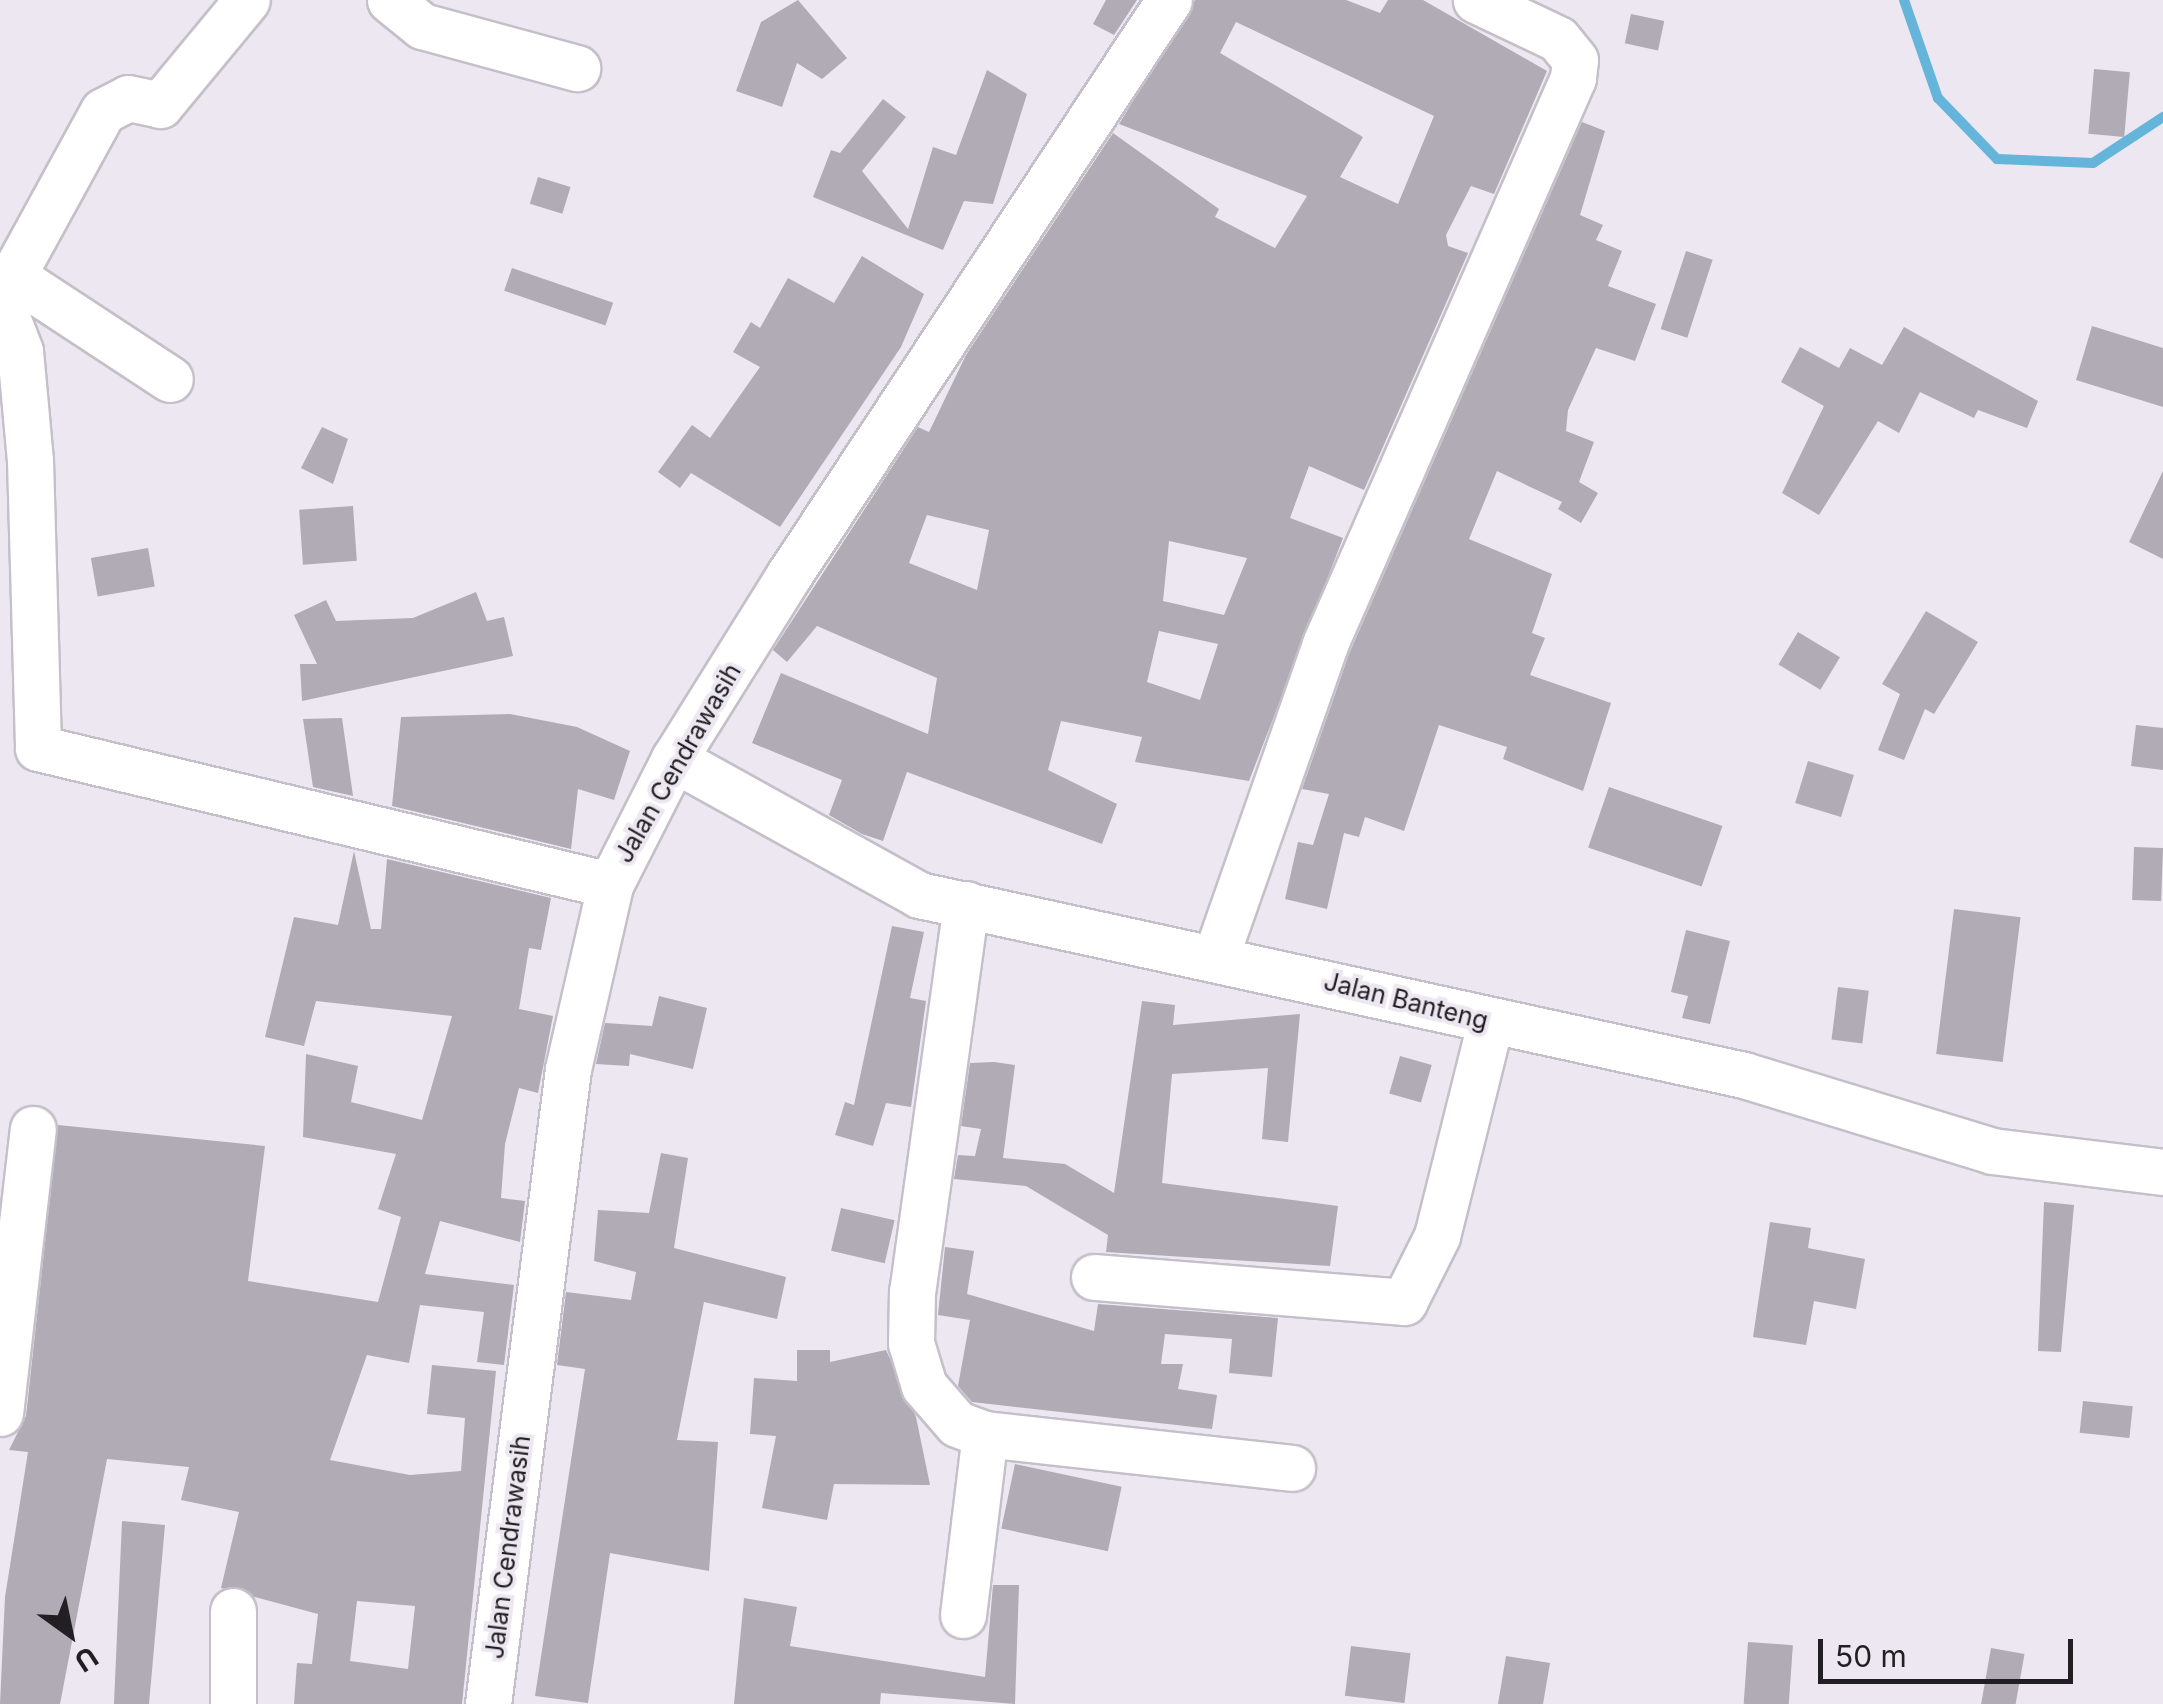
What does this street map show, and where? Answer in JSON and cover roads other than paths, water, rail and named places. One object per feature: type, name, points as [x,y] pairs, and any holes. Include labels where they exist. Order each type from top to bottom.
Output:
[{"type":"street","points":[[247,0],[160,106],[128,98],[103,112],[6,292],[20,350],[28,441],[19,742],[126,776],[317,811],[610,884]]},
{"type":"street","points":[[390,0],[422,26],[577,68]]},
{"type":"street","name":"Jalan Cendrawasih","points":[[488,1704],[568,1069],[610,884],[674,759],[1169,0]]},
{"type":"street","points":[[1217,953],[1325,644],[1574,78],[1575,60],[1558,39],[1476,0]]},
{"type":"street","points":[[6,292],[170,379]]},
{"type":"street","name":"Jalan Banteng","points":[[674,759],[919,894],[1217,953],[1490,1023],[1744,1075],[1992,1150],[2163,1172]]},
{"type":"street","points":[[966,904],[911,1343],[940,1410],[984,1434],[1292,1468]]},
{"type":"street","points":[[1094,1277],[1404,1302],[1437,1236],[1490,1023]]},
{"type":"street","points":[[0,1413],[32,1128]]},
{"type":"street","points":[[963,1614],[984,1434]]},
{"type":"street","points":[[233,1612],[233,1704]]},
{"type":"waterway","points":[[1904,0],[1938,98],[1997,159],[2093,163],[2163,117]]}]
